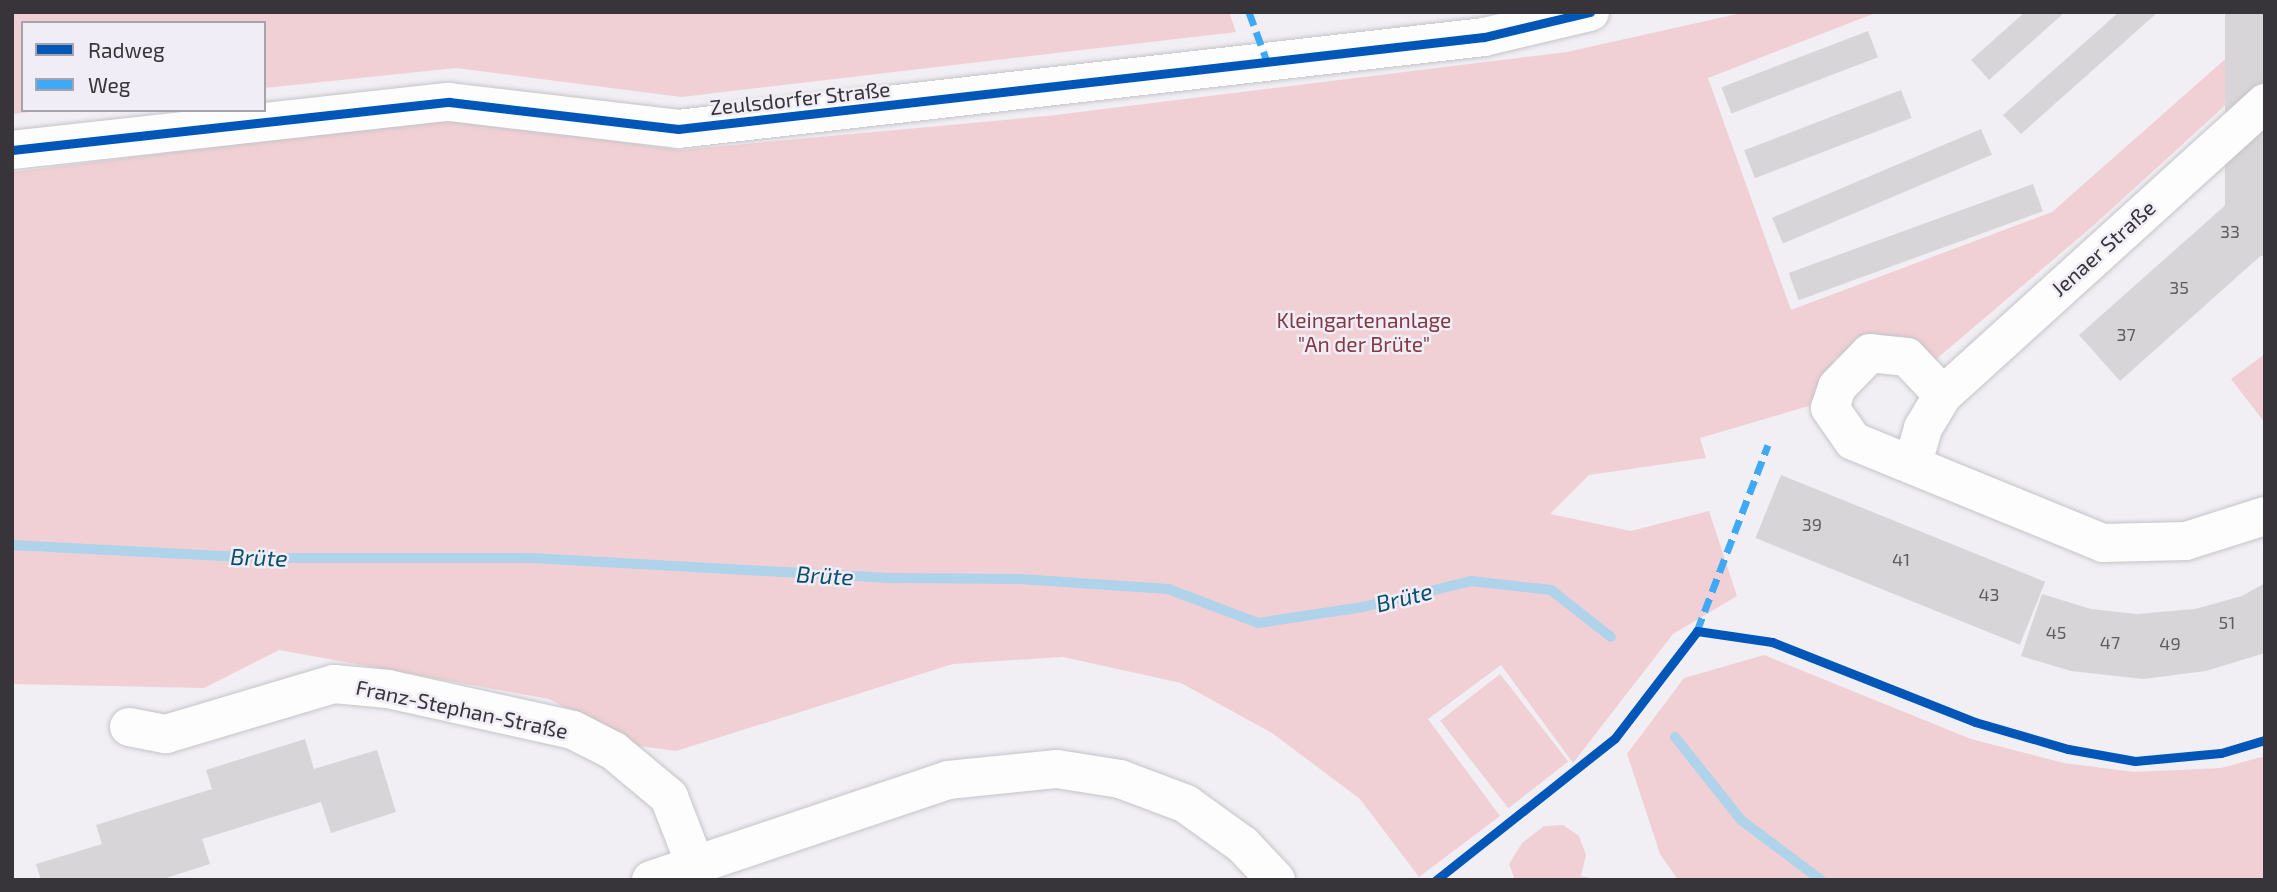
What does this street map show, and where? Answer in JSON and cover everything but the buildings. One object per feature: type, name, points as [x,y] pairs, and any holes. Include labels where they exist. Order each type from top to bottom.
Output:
[{"type":"street","name":"Zeulsdorfer Straße","points":[[12,150],[449,102],[678,129],[1471,39],[1590,12]]},
{"type":"street","name":"Jenaer Straße","points":[[1913,463],[1923,428],[1943,395],[2265,103]]},
{"type":"street","points":[[1943,395],[1907,357],[1870,353],[1837,387],[1830,408],[1853,441],[1913,463],[2103,543],[2186,541],[2265,516]]},
{"type":"street","name":"Franz-Stephan-Straße","points":[[129,727],[166,734],[334,684],[388,689],[573,730],[614,751],[669,797],[695,864]]},
{"type":"street","points":[[651,880],[948,780],[1057,769],[1119,779],[1186,804],[1243,845],[1276,880]]},
{"type":"green space","points":[[12,12],[1229,12],[1236,32],[681,97],[456,68],[266,88],[266,21],[21,21],[21,112],[30,112],[12,114]]},
{"type":"green space","name":"Kleingartenanlage \"An der Brüte\"","points":[[1746,12],[1878,12],[1708,78],[1791,310],[2052,212],[2265,24],[2265,69],[2094,225],[1934,361],[1866,342],[1836,358],[1809,406],[1700,438],[1706,458],[1589,475],[1550,514],[1631,531],[1709,511],[1737,596],[1673,634],[1573,763],[1501,665],[1428,719],[1500,816],[1419,877],[1360,799],[1272,733],[1181,683],[1063,657],[953,664],[676,751],[639,746],[549,699],[279,650],[204,688],[12,684],[12,172],[452,118],[679,150],[1047,116],[1567,52]]},
{"type":"green space","points":[[2265,354],[2265,423],[2231,379]]},
{"type":"green space","points":[[1764,655],[1971,739],[2064,763],[2134,772],[2221,768],[2265,756],[2265,880],[1678,880],[1660,854],[1627,754],[1684,678]]},
{"type":"green space","points":[[1500,674],[1568,761],[1508,808],[1440,721]]},
{"type":"green space","points":[[1563,825],[1579,836],[1586,855],[1581,876],[1602,880],[1515,880],[1509,864],[1522,843],[1544,826]]},
{"type":"waterway","name":"Brüte","points":[[12,545],[260,558],[532,558],[889,578],[1020,579],[1168,589],[1258,623],[1363,607],[1471,581],[1551,590],[1611,637]]},
{"type":"waterway","name":"Brüte","points":[[1675,737],[1741,820],[1821,880]]},
{"type":"marked path","points":[[1249,12],[1268,64]]},
{"type":"marked path","points":[[1697,631],[1768,445]]},
{"type":"cycle path","points":[[12,150],[449,102],[678,129],[1484,37],[1590,12]]},
{"type":"cycle path","points":[[1436,880],[1615,738],[1697,631],[1772,642],[1975,722],[2068,749],[2135,761],[2221,753],[2265,740]]}]
